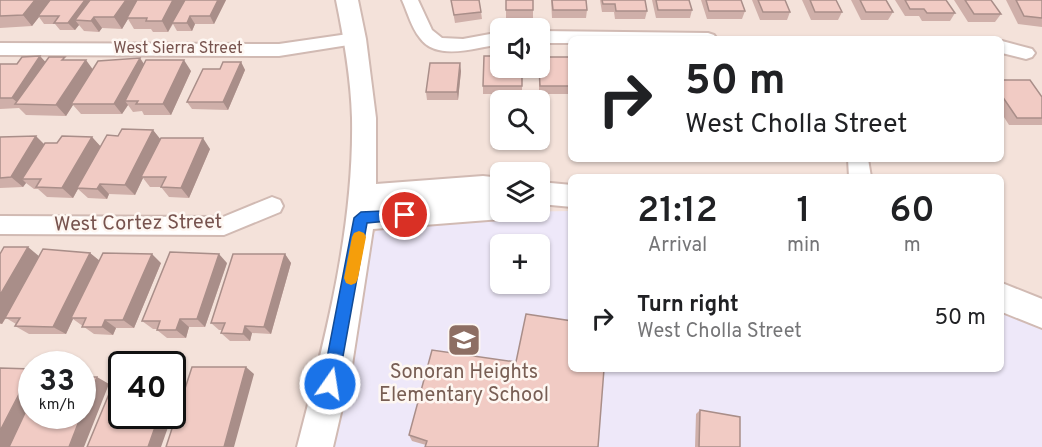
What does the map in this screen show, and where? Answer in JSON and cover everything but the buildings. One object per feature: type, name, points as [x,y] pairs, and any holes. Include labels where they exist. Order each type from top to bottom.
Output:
[{"type":"street","points":[[315,447],[335,365],[362,207],[364,118],[355,39],[347,0]]},
{"type":"street","points":[[410,0],[428,37],[438,44],[455,45],[490,40]]},
{"type":"street","points":[[550,37],[568,37]]},
{"type":"street","name":"West Sierra Street","points":[[0,49],[279,50],[355,39]]},
{"type":"street","points":[[1004,48],[1026,53]]},
{"type":"street","points":[[362,207],[483,187],[490,188]]},
{"type":"street","name":"West Cortez Street","points":[[0,225],[224,226],[272,206]]},
{"type":"street","points":[[362,207],[490,208]]},
{"type":"street","points":[[1004,298],[1042,314]]},
{"type":"shaded area","points":[[0,0],[1042,0],[1042,447],[0,447]]},
{"type":"shaded area","name":"Sonoran Heights Elementary School","points":[[550,211],[568,211],[568,372],[1004,372],[1004,308],[1042,325],[1042,447],[332,447],[355,355],[374,233],[384,224],[490,214],[490,222],[550,222]]},
{"type":"slow traffic","points":[[351,278],[359,237]]},
{"type":"place","name":"Sonoran Heights Elementary School","points":[[464,340]]},
{"type":"route","points":[[330,384],[361,218],[405,215]]}]
